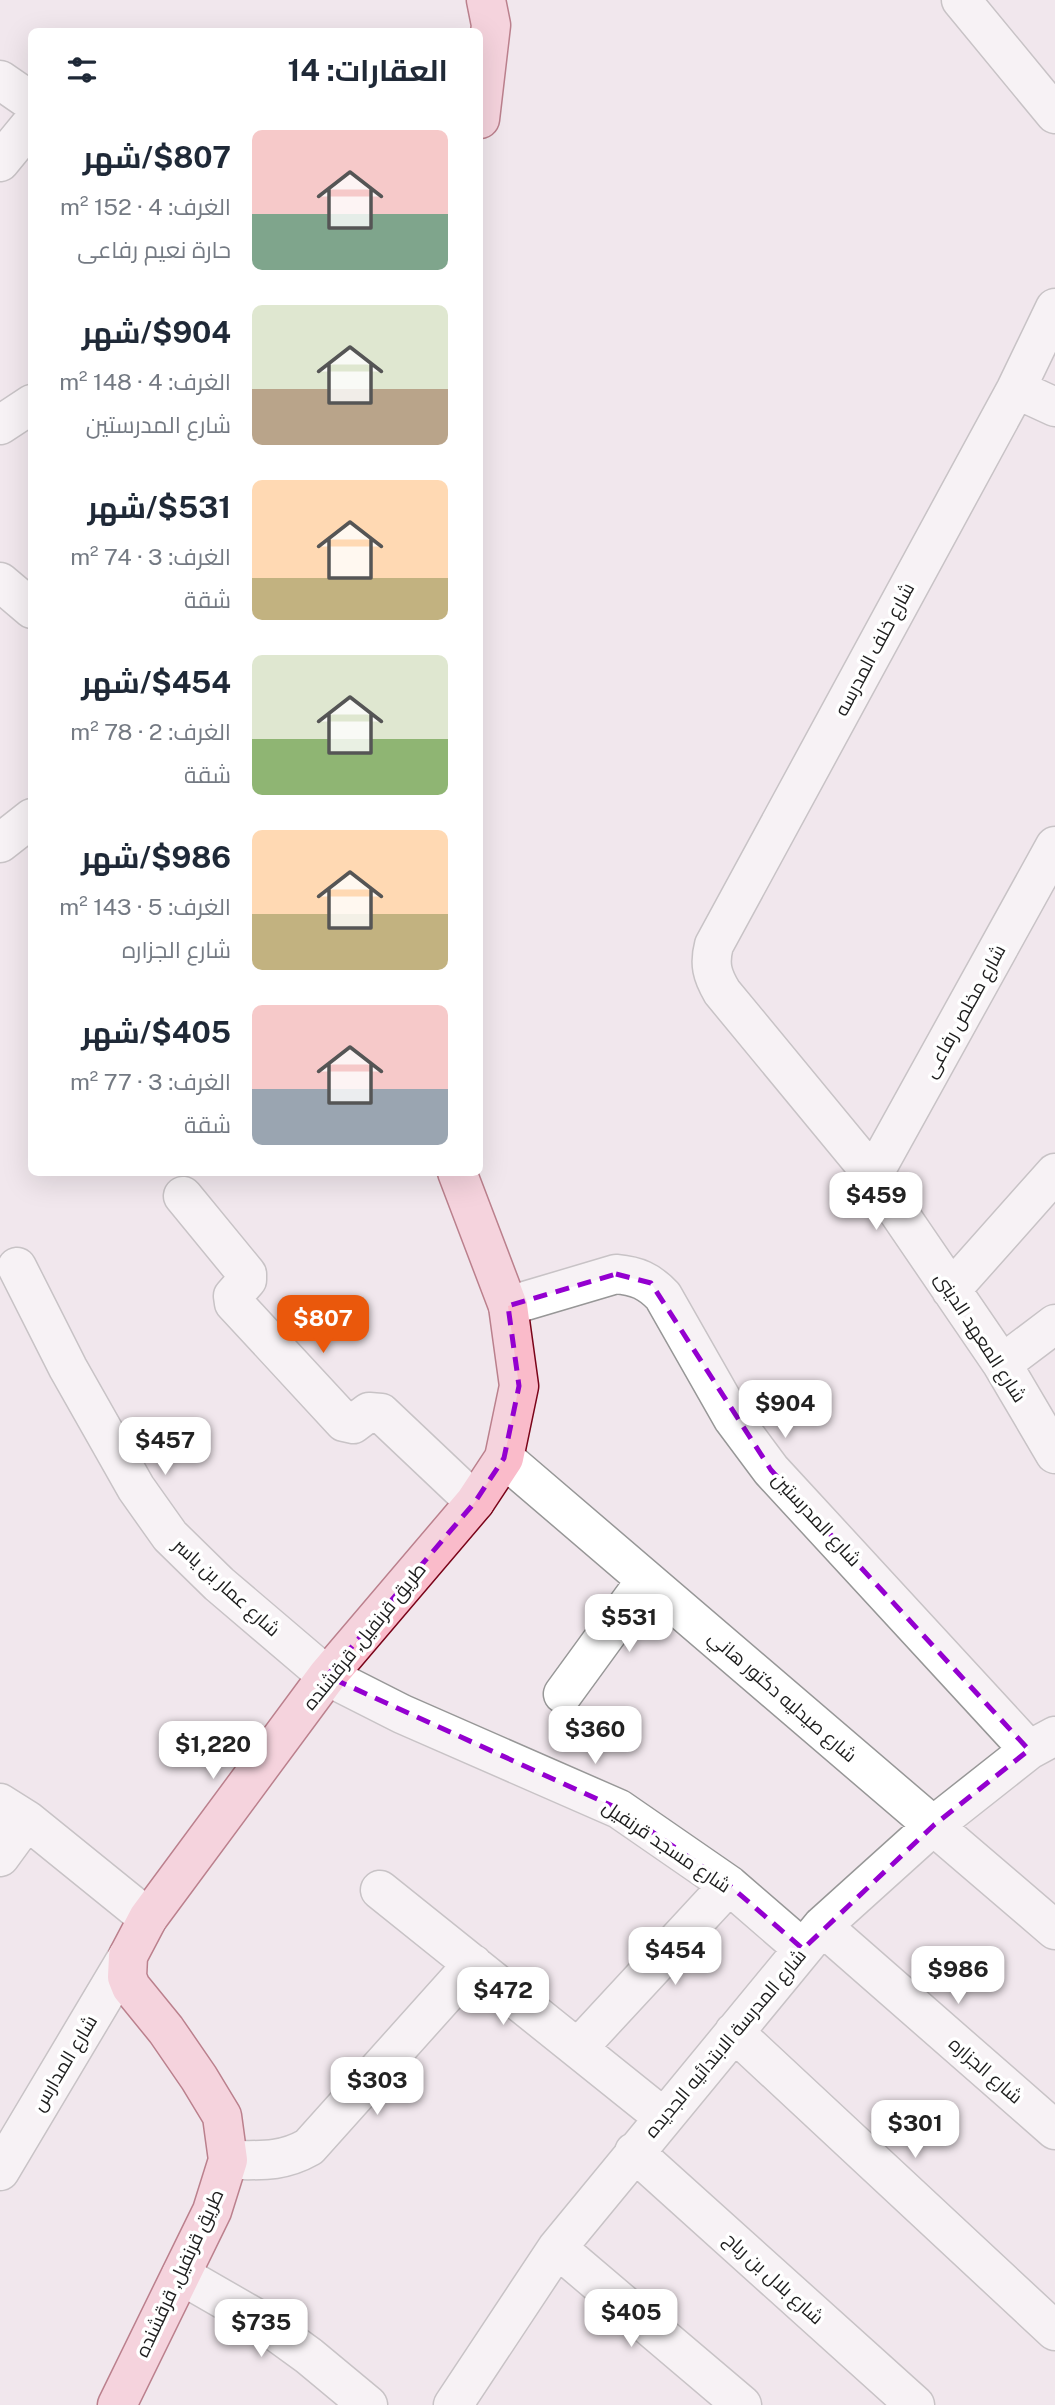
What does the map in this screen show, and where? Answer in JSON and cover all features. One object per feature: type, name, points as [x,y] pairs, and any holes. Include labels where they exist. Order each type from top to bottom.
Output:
[{"type":"street","points":[[483,93],[491,25],[486,0]]},
{"type":"street","points":[[975,5],[1055,114]]},
{"type":"street","points":[[0,80],[28,99]]},
{"type":"street","points":[[0,162],[28,128]]},
{"type":"street","name":"شارع خلف المدرسه","points":[[722,992],[713,978],[710,961],[714,945],[1016,389],[1055,308]]},
{"type":"street","points":[[1016,389],[1055,407]]},
{"type":"street","points":[[0,425],[28,407]]},
{"type":"street","points":[[0,582],[28,606]]},
{"type":"street","points":[[0,843],[28,821]]},
{"type":"street","name":"شارع مخلص رفاعى","points":[[873,1175],[1055,846]]},
{"type":"street","name":"شارع المعهد الدينى","points":[[722,992],[873,1175],[1002,1364],[1055,1454]]},
{"type":"street","points":[[951,1290],[1055,1173]]},
{"type":"street","name":"طريق قرنفيل, قرقشنده","points":[[117,2405],[212,2211],[228,2160],[222,2116],[200,2078],[131,1987],[127,1977],[128,1956],[148,1918],[327,1676],[475,1502],[504,1458],[519,1386],[508,1306],[459,1176]]},
{"type":"street","points":[[183,1196],[247,1274],[247,1280],[233,1296],[234,1303],[344,1422],[353,1424],[369,1412],[381,1413],[475,1502]]},
{"type":"street","name":"شارع عمار بن ياسر","points":[[17,1266],[68,1368],[136,1488],[170,1536],[219,1584],[327,1676]]},
{"type":"street","name":"شارع المدرستين","points":[[508,1306],[616,1274],[634,1275],[651,1283],[663,1296],[733,1419],[771,1471],[1047,1742]]},
{"type":"street","points":[[1002,1364],[1055,1324]]},
{"type":"street","name":"شارع صيدليه دكتور هاني","points":[[504,1458],[1055,1930]]},
{"type":"street","points":[[563,1694],[646,1580]]},
{"type":"street","name":"شارع مسجد قرنفيل","points":[[327,1676],[402,1714],[619,1809],[729,1885],[813,1937]]},
{"type":"street","name":"شارع المدرسة الابتدائيه الجديده","points":[[453,2405],[557,2248],[813,1937],[933,1825],[1047,1742]]},
{"type":"street","points":[[0,1857],[14,1811],[148,1918]]},
{"type":"street","points":[[578,2048],[729,1885]]},
{"type":"street","points":[[380,1890],[663,2117]]},
{"type":"street","name":"شارع الجزاره","points":[[813,1937],[1055,2130]]},
{"type":"street","name":"شارع المدارس","points":[[0,2171],[128,1956]]},
{"type":"street","points":[[228,2160],[277,2160],[293,2156],[309,2147],[473,1964]]},
{"type":"street","points":[[734,2032],[1055,2331]]},
{"type":"street","name":"شارع بلال بن رباح","points":[[634,2152],[915,2405]]},
{"type":"street","points":[[557,2248],[736,2403]]},
{"type":"street","points":[[181,2275],[261,2322],[309,2356],[368,2405]]},
{"type":"highlighted area","points":[[616,1274],[651,1283],[771,1470],[1029,1750],[934,1825],[803,1949],[729,1885],[619,1809],[327,1676],[475,1502],[504,1458],[519,1386],[508,1306]]}]
